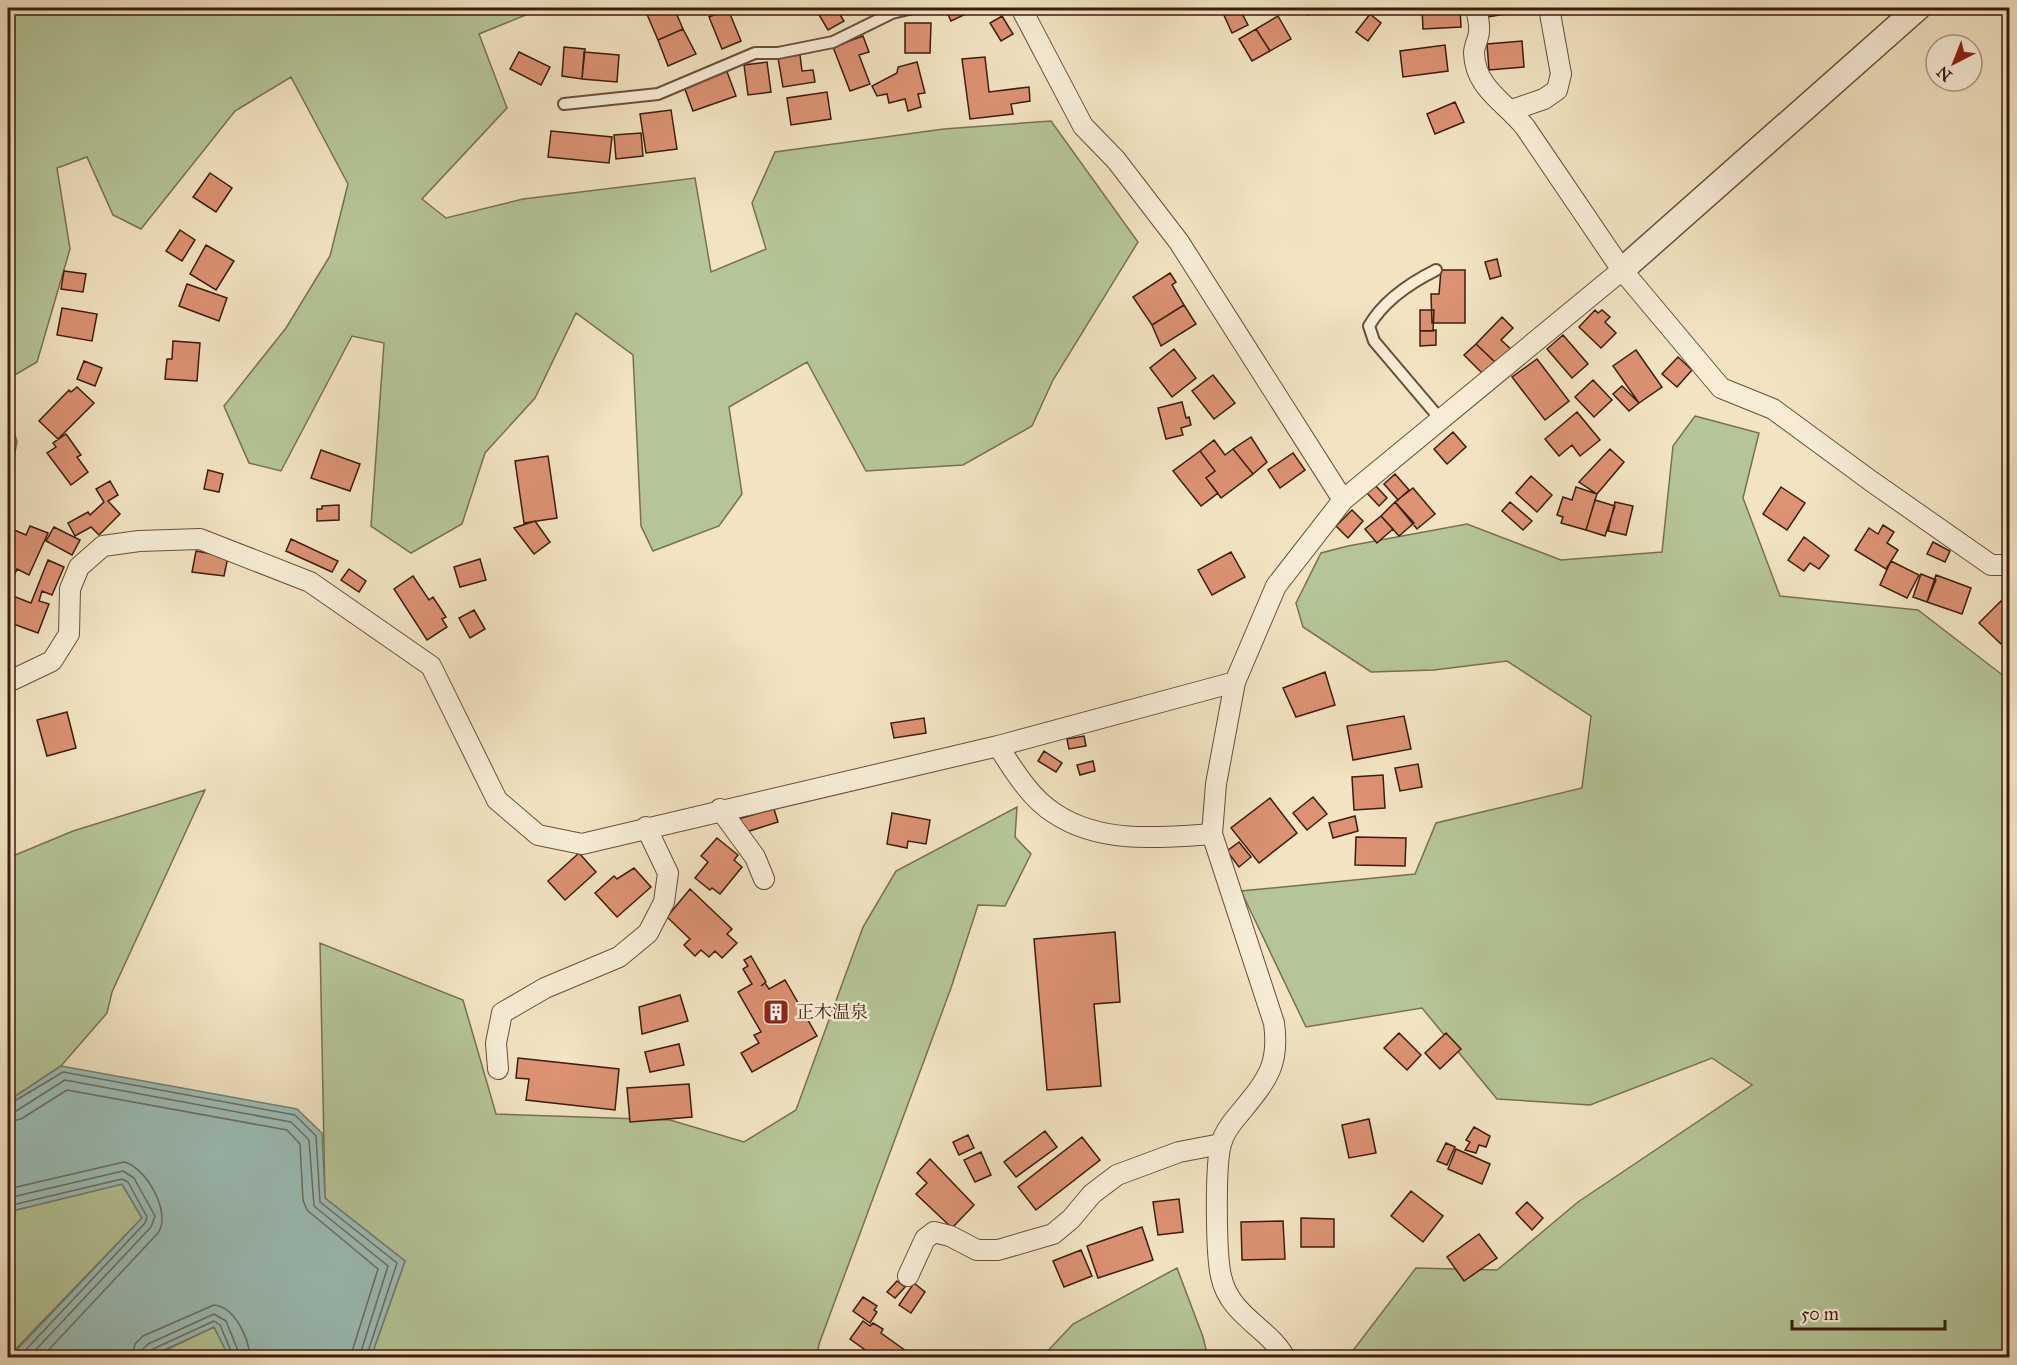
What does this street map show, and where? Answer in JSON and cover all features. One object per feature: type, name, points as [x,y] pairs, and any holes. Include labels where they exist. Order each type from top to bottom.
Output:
[{"type":"street","points":[[1022,8],[1083,126],[1116,160],[1179,242],[1343,500]]},
{"type":"street","points":[[1476,8],[1479,30],[1474,51],[1477,75],[1491,94],[1512,110],[1623,270],[1721,388],[1773,409],[1991,565],[2010,566]]},
{"type":"street","points":[[1512,110],[1544,99],[1557,90],[1561,74],[1549,8]]},
{"type":"street","points":[[1285,1358],[1231,1300],[1220,1276],[1218,1210],[1221,1144],[1229,1126],[1255,1095],[1271,1069],[1277,1047],[1274,1023],[1212,834],[1216,784],[1235,682],[1276,586],[1343,500],[1623,270],[1918,8]]},
{"type":"street","points":[[8,682],[52,661],[69,634],[70,589],[79,567],[103,546],[139,541],[200,539],[310,582],[431,666],[497,800],[538,835],[582,844],[720,809],[998,746],[1235,682]]},
{"type":"street","points":[[998,746],[1019,779],[1054,813],[1091,830],[1143,839],[1212,834]]},
{"type":"street","points":[[720,809],[754,857],[764,879]]},
{"type":"street","points":[[498,1069],[496,1043],[502,1013],[545,988],[620,957],[648,933],[664,902],[668,873],[646,827]]},
{"type":"street","points":[[908,1276],[925,1239],[934,1232],[950,1236],[977,1250],[999,1250],[1053,1234],[1071,1219],[1092,1194],[1117,1174],[1179,1152],[1221,1144]]},
{"type":"lane","points":[[564,104],[658,94],[755,53],[778,53],[833,42],[892,13],[914,8]]},
{"type":"lane","points":[[1436,270],[1399,293],[1377,313],[1369,326],[1374,341],[1440,420]]},
{"type":"green space","points":[[8,8],[551,8],[533,12],[479,34],[507,108],[422,199],[446,218],[523,199],[695,178],[711,272],[766,249],[752,203],[775,152],[944,129],[1051,121],[1138,242],[1053,380],[1032,426],[963,465],[866,471],[807,362],[729,407],[742,494],[719,526],[653,551],[641,526],[633,355],[576,313],[535,398],[485,453],[462,524],[411,553],[371,526],[384,343],[352,336],[281,471],[249,463],[224,406],[286,328],[330,256],[348,184],[291,77],[235,111],[141,229],[113,215],[87,157],[57,168],[70,249],[37,362],[8,379]]},
{"type":"green space","points":[[8,414],[17,441],[8,492]]},
{"type":"green space","points":[[1695,416],[1759,433],[1743,498],[1780,596],[1918,610],[2009,680],[2009,1357],[1348,1357],[1416,1268],[1497,1270],[1578,1202],[1752,1085],[1712,1058],[1590,1105],[1497,1099],[1422,1008],[1306,1027],[1241,891],[1415,874],[1436,823],[1582,788],[1591,716],[1507,661],[1434,670],[1371,672],[1303,627],[1296,603],[1321,553],[1467,524],[1561,560],[1662,552],[1673,446]]},
{"type":"green space","points":[[205,790],[112,992],[107,1013],[61,1066],[8,1101],[8,858],[73,831]]},
{"type":"green space","points":[[1017,807],[1015,837],[1031,854],[1005,906],[978,905],[951,988],[819,1344],[817,1357],[371,1357],[405,1261],[325,1198],[320,943],[463,1000],[496,1114],[670,1120],[744,1142],[796,1110],[863,927],[896,871]]},
{"type":"green space","points":[[122,1184],[142,1218],[8,1357],[8,1212]]},
{"type":"green space","points":[[1177,1268],[1203,1337],[1208,1357],[1042,1357],[1073,1324]]},
{"type":"green space","points":[[214,1327],[229,1357],[149,1358]]},
{"type":"water","points":[[61,1066],[297,1109],[322,1133],[325,1198],[405,1261],[371,1357],[229,1357],[214,1327],[149,1357],[10,1357],[142,1218],[122,1184],[8,1212],[8,1101]]},
{"type":"building","points":[[658,8],[674,8],[683,29],[658,40],[646,12]]},
{"type":"building","points":[[815,8],[836,8],[844,21],[828,30]]},
{"type":"building","points":[[945,8],[965,8],[968,13],[951,21]]},
{"type":"building","points":[[1239,8],[1248,25],[1232,33],[1223,13]]},
{"type":"building","points":[[1284,8],[1310,8],[1308,15]]},
{"type":"building","points":[[1422,8],[1460,8],[1461,27],[1423,29]]},
{"type":"building","points":[[1486,8],[1517,8],[1517,12],[1488,17]]},
{"type":"building","points":[[728,9],[741,41],[722,49],[709,17]]},
{"type":"building","points":[[1370,14],[1381,23],[1368,41],[1356,32]]},
{"type":"building","points":[[1002,16],[1013,34],[1001,41],[990,23]]},
{"type":"building","points":[[1278,16],[1291,39],[1270,51],[1256,29]]},
{"type":"building","points":[[905,23],[931,23],[930,53],[905,53]]},
{"type":"building","points":[[683,29],[696,54],[668,66],[658,40]]},
{"type":"building","points":[[1256,29],[1270,51],[1252,61],[1239,39]]},
{"type":"building","points":[[863,36],[869,52],[859,55],[870,84],[850,91],[833,47]]},
{"type":"building","points":[[1522,41],[1524,67],[1489,70],[1487,44]]},
{"type":"building","points":[[1445,45],[1448,71],[1403,77],[1400,51]]},
{"type":"building","points":[[564,47],[585,49],[582,79],[562,76]]},
{"type":"building","points":[[519,52],[550,67],[541,85],[510,69]]},
{"type":"building","points":[[584,52],[619,55],[617,82],[582,79]]},
{"type":"building","points":[[800,55],[802,71],[813,70],[815,82],[783,87],[778,58]]},
{"type":"building","points":[[985,57],[989,92],[1029,87],[1030,101],[1011,104],[1013,114],[970,119],[962,59]]},
{"type":"building","points":[[767,62],[771,92],[748,95],[744,65]]},
{"type":"building","points":[[917,62],[925,93],[918,94],[921,107],[908,111],[905,99],[889,103],[887,94],[877,96],[872,86],[897,73],[898,67]]},
{"type":"building","points":[[726,69],[736,96],[693,111],[683,84]]},
{"type":"building","points":[[827,92],[831,119],[791,125],[787,98]]},
{"type":"building","points":[[1455,102],[1464,122],[1435,134],[1427,114]]},
{"type":"building","points":[[671,110],[677,149],[646,153],[640,114]]},
{"type":"building","points":[[551,131],[612,137],[609,163],[548,157]]},
{"type":"building","points":[[641,133],[643,156],[616,159],[614,135]]},
{"type":"building","points":[[210,173],[232,188],[216,212],[193,197]]},
{"type":"building","points":[[180,230],[195,240],[182,261],[166,251]]},
{"type":"building","points":[[206,245],[234,261],[216,290],[190,274]]},
{"type":"building","points":[[1497,259],[1501,276],[1490,279],[1485,262]]},
{"type":"building","points":[[1441,270],[1465,270],[1465,323],[1432,323],[1431,294],[1439,294]]},
{"type":"building","points":[[64,271],[86,274],[83,292],[61,289]]},
{"type":"building","points":[[1170,273],[1176,282],[1172,285],[1184,305],[1152,325],[1133,297]]},
{"type":"building","points":[[187,284],[227,298],[219,321],[179,306]]},
{"type":"building","points":[[1184,305],[1196,324],[1161,346],[1152,325]]},
{"type":"building","points":[[62,308],[97,314],[92,341],[57,335]]},
{"type":"building","points":[[1420,310],[1434,310],[1433,331],[1420,331]]},
{"type":"building","points":[[1595,310],[1598,313],[1602,310],[1610,317],[1605,322],[1616,333],[1601,348],[1579,327]]},
{"type":"building","points":[[1502,317],[1513,328],[1501,340],[1512,350],[1498,365],[1476,344]]},
{"type":"building","points":[[1436,330],[1436,345],[1420,346],[1420,331]]},
{"type":"building","points":[[1563,335],[1588,364],[1572,378],[1547,349]]},
{"type":"building","points":[[173,341],[200,343],[197,381],[165,379],[167,359],[172,359]]},
{"type":"building","points":[[1476,344],[1495,362],[1484,375],[1464,355]]},
{"type":"building","points":[[1174,349],[1196,378],[1172,397],[1150,368]]},
{"type":"building","points":[[1636,350],[1662,387],[1639,403],[1613,366]]},
{"type":"building","points":[[1678,357],[1692,370],[1677,387],[1662,374]]},
{"type":"building","points":[[1537,359],[1569,401],[1545,420],[1512,377]]},
{"type":"building","points":[[84,361],[102,368],[95,386],[77,379]]},
{"type":"building","points":[[1213,375],[1235,403],[1214,419],[1192,391]]},
{"type":"building","points":[[1593,380],[1612,400],[1594,417],[1575,397]]},
{"type":"building","points":[[1622,386],[1639,403],[1629,411],[1613,394]]},
{"type":"building","points":[[77,387],[94,403],[58,439],[39,421],[69,390],[71,392]]},
{"type":"building","points":[[1182,402],[1186,418],[1189,417],[1191,425],[1181,428],[1183,435],[1166,439],[1158,408]]},
{"type":"building","points":[[1577,412],[1600,440],[1580,456],[1572,445],[1559,456],[1545,439]]},
{"type":"building","points":[[1453,432],[1466,447],[1447,464],[1434,449]]},
{"type":"building","points":[[66,434],[81,455],[77,457],[88,472],[71,485],[47,453],[56,447],[53,443]]},
{"type":"building","points":[[1251,437],[1267,462],[1253,474],[1233,449]]},
{"type":"building","points":[[1214,440],[1225,455],[1233,449],[1253,474],[1221,498],[1206,478],[1215,471],[1200,451]]},
{"type":"building","points":[[1610,449],[1624,462],[1597,494],[1579,482]]},
{"type":"building","points":[[321,450],[360,464],[350,491],[311,478]]},
{"type":"building","points":[[1200,451],[1215,471],[1206,478],[1218,493],[1201,506],[1173,471]]},
{"type":"building","points":[[1293,453],[1305,470],[1280,488],[1268,470]]},
{"type":"building","points":[[548,456],[557,518],[524,523],[515,461]]},
{"type":"building","points":[[208,470],[223,474],[219,492],[204,489]]},
{"type":"building","points":[[1395,474],[1409,490],[1398,500],[1384,484]]},
{"type":"building","points":[[1531,476],[1552,495],[1537,512],[1516,493]]},
{"type":"building","points":[[110,481],[118,495],[108,501],[120,514],[99,535],[91,527],[75,536],[68,523],[88,512],[90,515],[104,502],[96,489]]},
{"type":"building","points":[[1374,484],[1387,498],[1379,506],[1366,492]]},
{"type":"building","points":[[1576,487],[1597,494],[1586,530],[1561,523],[1563,517],[1557,515],[1563,497],[1572,500]]},
{"type":"building","points":[[1781,487],[1805,503],[1787,530],[1763,514]]},
{"type":"building","points":[[1413,488],[1435,514],[1417,529],[1395,502]]},
{"type":"building","points":[[1595,500],[1615,506],[1605,536],[1586,530]]},
{"type":"building","points":[[1395,502],[1414,523],[1399,536],[1381,516]]},
{"type":"building","points":[[1510,502],[1532,521],[1523,530],[1502,511]]},
{"type":"building","points":[[1615,502],[1633,506],[1626,535],[1608,531]]},
{"type":"building","points":[[339,505],[339,520],[317,521],[317,509],[322,509],[322,506]]},
{"type":"building","points":[[1352,510],[1363,521],[1348,538],[1336,526]]},
{"type":"building","points":[[1381,516],[1393,529],[1377,543],[1365,529]]},
{"type":"building","points":[[535,521],[550,542],[534,554],[514,528]]},
{"type":"building","points":[[1883,525],[1894,532],[1887,543],[1898,550],[1886,569],[1855,550],[1869,528],[1878,534]]},
{"type":"building","points":[[30,526],[48,533],[29,575],[17,569],[12,580],[8,577],[8,539],[12,529],[26,535]]},
{"type":"building","points":[[54,527],[80,540],[72,555],[46,541]]},
{"type":"building","points":[[1804,537],[1829,556],[1819,569],[1810,563],[1804,571],[1788,560]]},
{"type":"building","points":[[291,539],[338,561],[332,572],[286,551]]},
{"type":"building","points":[[1933,542],[1950,551],[1945,562],[1927,554]]},
{"type":"building","points":[[196,551],[228,557],[224,576],[192,572]]},
{"type":"building","points":[[1231,552],[1245,577],[1212,595],[1198,570]]},
{"type":"building","points":[[480,559],[486,580],[460,587],[454,567]]},
{"type":"building","points":[[48,560],[64,567],[52,595],[42,591],[39,601],[49,604],[38,633],[8,622],[8,594],[31,603]]},
{"type":"building","points":[[1891,561],[1919,575],[1907,598],[1880,585]]},
{"type":"building","points":[[349,569],[366,581],[359,592],[341,580]]},
{"type":"building","points":[[1921,574],[1936,580],[1927,602],[1913,597]]},
{"type":"building","points":[[1936,575],[1971,588],[1962,614],[1927,602]]},
{"type":"building","points":[[413,576],[429,600],[433,597],[446,617],[442,619],[447,627],[427,640],[394,589]]},
{"type":"building","points":[[2001,601],[2010,609],[2010,635],[2001,644],[1979,623]]},
{"type":"building","points":[[474,610],[485,629],[470,638],[459,618]]},
{"type":"building","points":[[1325,672],[1335,705],[1296,717],[1283,688]]},
{"type":"building","points":[[67,712],[76,748],[47,756],[37,720]]},
{"type":"building","points":[[1404,716],[1411,749],[1353,760],[1347,726]]},
{"type":"building","points":[[924,718],[926,733],[894,738],[891,723]]},
{"type":"building","points":[[1084,736],[1086,746],[1069,749],[1067,739]]},
{"type":"building","points":[[1044,751],[1062,763],[1056,772],[1038,761]]},
{"type":"building","points":[[1093,761],[1095,771],[1080,775],[1077,765]]},
{"type":"building","points":[[1418,764],[1422,787],[1400,791],[1395,768]]},
{"type":"building","points":[[1383,775],[1385,808],[1354,810],[1352,777]]},
{"type":"building","points":[[1313,797],[1327,814],[1307,830],[1293,813]]},
{"type":"building","points":[[1270,798],[1297,833],[1259,863],[1231,828]]},
{"type":"building","points":[[774,809],[778,822],[743,833],[738,819]]},
{"type":"building","points":[[892,813],[930,820],[926,844],[908,841],[907,848],[887,844]]},
{"type":"building","points":[[1355,816],[1358,831],[1333,838],[1329,823]]},
{"type":"building","points":[[1356,837],[1406,838],[1405,866],[1355,865]]},
{"type":"building","points":[[717,838],[738,855],[734,860],[742,867],[720,894],[712,888],[710,890],[695,878],[708,862],[701,856]]},
{"type":"building","points":[[1239,842],[1251,857],[1239,867],[1227,851]]},
{"type":"building","points":[[579,853],[596,872],[565,900],[548,881]]},
{"type":"building","points":[[634,868],[651,887],[617,917],[595,893],[614,876],[617,879]]},
{"type":"building","points":[[690,889],[732,929],[727,934],[737,943],[722,958],[715,951],[709,957],[701,950],[695,956],[684,945],[690,939],[667,917]]},
{"type":"building","points":[[1115,932],[1120,1002],[1094,1004],[1101,1086],[1047,1090],[1034,939]]},
{"type":"building","name":"正木温泉","points":[[751,956],[766,982],[761,986],[765,983],[769,989],[785,980],[817,1036],[752,1072],[741,1053],[759,1043],[754,1035],[761,1032],[738,992],[752,984],[743,969],[748,966],[744,960]]},
{"type":"building","points":[[680,995],[688,1021],[642,1034],[639,1007]]},
{"type":"building","points":[[1399,1033],[1421,1055],[1407,1070],[1384,1048]]},
{"type":"building","points":[[1446,1033],[1461,1049],[1440,1069],[1425,1053]]},
{"type":"building","points":[[679,1044],[684,1065],[650,1072],[645,1052]]},
{"type":"building","points":[[518,1058],[619,1069],[615,1110],[526,1100],[529,1079],[516,1078]]},
{"type":"building","points":[[689,1084],[692,1117],[630,1122],[627,1088]]},
{"type":"building","points":[[1369,1119],[1376,1153],[1349,1158],[1342,1125]]},
{"type":"building","points":[[1474,1127],[1490,1136],[1486,1147],[1479,1145],[1476,1153],[1465,1150],[1470,1142],[1466,1140]]},
{"type":"building","points":[[1045,1131],[1057,1147],[1016,1177],[1004,1162]]},
{"type":"building","points":[[968,1135],[974,1148],[959,1155],[953,1142]]},
{"type":"building","points":[[1082,1137],[1100,1160],[1036,1210],[1018,1187]]},
{"type":"building","points":[[1446,1143],[1455,1147],[1447,1165],[1437,1161]]},
{"type":"building","points":[[1456,1149],[1490,1164],[1482,1184],[1448,1169]]},
{"type":"building","points":[[981,1152],[991,1175],[975,1182],[964,1160]]},
{"type":"building","points":[[930,1159],[974,1205],[952,1228],[916,1194],[927,1183],[917,1173]]},
{"type":"building","points":[[1411,1191],[1443,1216],[1423,1242],[1391,1216]]},
{"type":"building","points":[[1179,1199],[1183,1232],[1158,1235],[1153,1202]]},
{"type":"building","points":[[1527,1202],[1543,1218],[1532,1230],[1516,1213]]},
{"type":"building","points":[[1301,1218],[1334,1219],[1334,1247],[1301,1247]]},
{"type":"building","points":[[1283,1221],[1285,1259],[1242,1260],[1241,1222]]},
{"type":"building","points":[[1142,1227],[1153,1260],[1098,1278],[1087,1246]]},
{"type":"building","points":[[1479,1234],[1497,1258],[1464,1281],[1447,1257]]},
{"type":"building","points":[[1081,1250],[1092,1276],[1064,1287],[1053,1261]]},
{"type":"building","points":[[897,1281],[905,1287],[895,1298],[887,1292]]},
{"type":"building","points":[[914,1283],[925,1292],[911,1313],[899,1305]]},
{"type":"building","points":[[863,1297],[877,1306],[874,1310],[877,1312],[870,1323],[853,1311]]},
{"type":"building","points":[[863,1321],[870,1326],[873,1323],[883,1329],[881,1333],[906,1351],[902,1358],[866,1355],[868,1352],[850,1339]]},
{"type":"place","name":"正木温泉","points":[[776,1012]]}]
